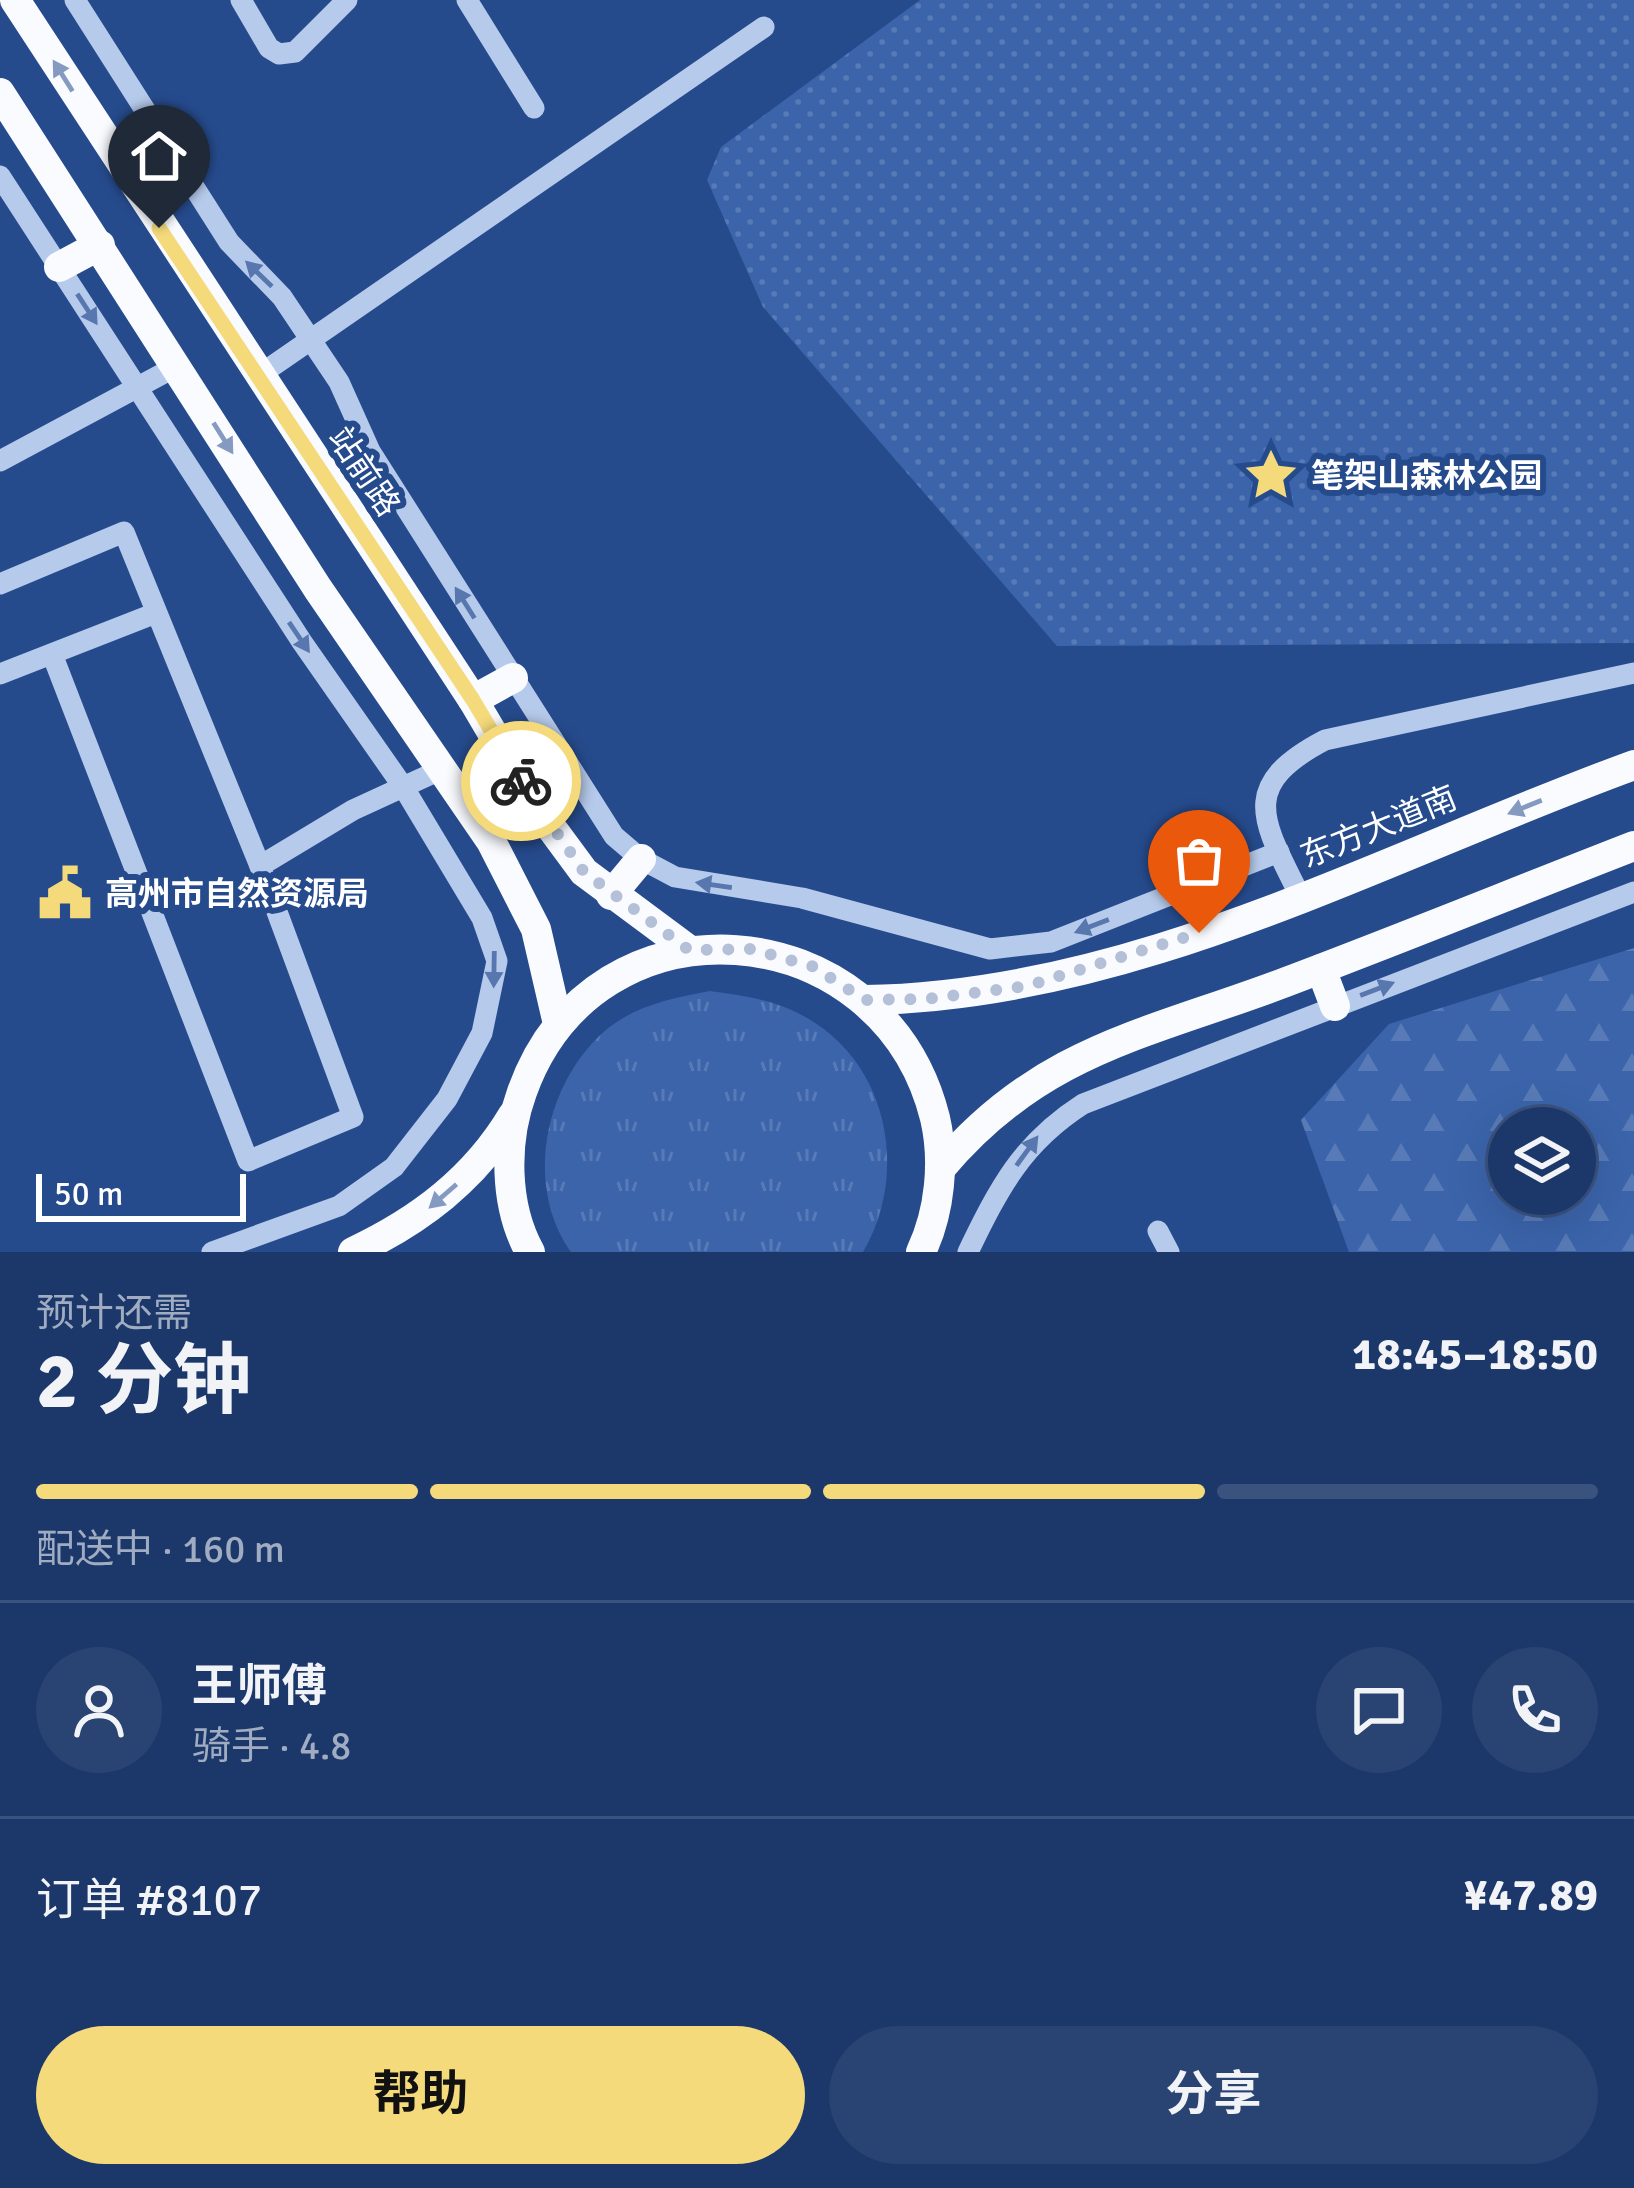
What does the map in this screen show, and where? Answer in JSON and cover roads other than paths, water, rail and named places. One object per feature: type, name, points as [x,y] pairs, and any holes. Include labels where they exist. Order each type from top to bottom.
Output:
[{"type":"main road","name":"站前路","points":[[14,0],[473,700],[536,807],[584,872],[689,950]]},
{"type":"main road","points":[[0,93],[440,770],[491,841],[536,929],[558,1024]]},
{"type":"main road","points":[[59,267],[100,245]]},
{"type":"main road","points":[[473,700],[513,678]]},
{"type":"main road","name":"东方大道南","points":[[865,1000],[926,999],[1027,986],[1095,969],[1300,896],[1634,765]]},
{"type":"main road","points":[[940,1169],[978,1123],[1009,1099],[1091,1052],[1321,969],[1634,846]]},
{"type":"main road","points":[[611,895],[641,860]]},
{"type":"main road","points":[[530,1252],[509,1177],[513,1115],[530,1067],[558,1024],[596,989],[640,964],[689,950],[752,949],[812,966],[865,1000],[914,1059],[933,1112],[940,1169],[921,1252]]},
{"type":"main road","points":[[1321,969],[1335,1006]]},
{"type":"main road","points":[[353,1252],[409,1226],[471,1172],[513,1115]]},
{"type":"street","points":[[75,0],[230,242],[282,297],[311,341],[349,399],[370,451],[513,678],[614,836],[641,860],[703,885],[802,898],[952,940],[1006,949],[1051,942],[1279,852]]},
{"type":"street","points":[[241,0],[259,22],[269,48],[279,55],[295,52],[346,0]]},
{"type":"street","points":[[467,0],[534,108]]},
{"type":"street","points":[[258,376],[764,27]]},
{"type":"street","points":[[0,176],[302,642],[404,788],[493,942],[496,978],[482,1033],[447,1099],[394,1166],[338,1206],[212,1252]]},
{"type":"street","points":[[0,461],[176,366]]},
{"type":"street","points":[[0,584],[124,532],[260,866],[353,1117],[248,1162],[52,654]]},
{"type":"street","points":[[0,674],[156,613]]},
{"type":"street","points":[[1300,896],[1266,818],[1272,778],[1284,764],[1325,740],[1634,674]]},
{"type":"street","points":[[260,866],[353,810],[440,770]]},
{"type":"street","points":[[968,1252],[1010,1175],[1042,1130],[1083,1104],[1634,892]]},
{"type":"street","points":[[1158,1231],[1169,1252]]},
{"type":"place","name":"笔架山森林公园","points":[[1271,475]]},
{"type":"place","name":"高州市自然资源局","points":[[65,893]]}]
